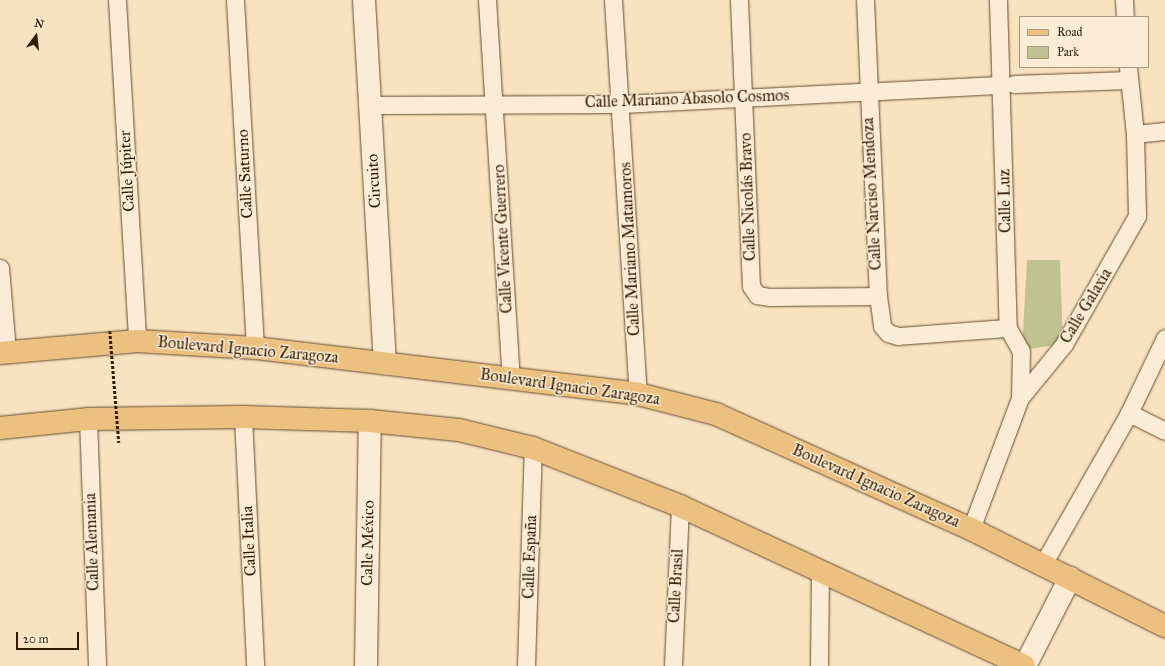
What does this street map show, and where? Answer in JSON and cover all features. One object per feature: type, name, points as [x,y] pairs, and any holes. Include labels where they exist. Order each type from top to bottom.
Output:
[{"type":"main road","name":"Boulevard Ignacio Zaragoza","points":[[3,352],[137,341],[255,348],[511,377],[638,394],[716,414],[971,529],[1165,626]]},
{"type":"main road","points":[[0,428],[88,419],[243,417],[370,421],[459,430],[533,448],[680,506],[1025,666]]},
{"type":"street","name":"Calle Júpiter","points":[[117,0],[137,341]]},
{"type":"street","name":"Calle Saturno","points":[[235,0],[255,348]]},
{"type":"street","name":"Circuito","points":[[364,0],[385,363]]},
{"type":"street","name":"Calle Vicente Guerrero","points":[[487,0],[496,102],[511,377]]},
{"type":"street","name":"Calle Mariano Matamoros","points":[[613,0],[622,104],[638,394]]},
{"type":"street","name":"Calle Nicolás Bravo","points":[[739,0],[751,286],[757,295],[878,296]]},
{"type":"street","name":"Calle Narciso Mendoza","points":[[865,0],[867,93],[878,296],[882,326],[888,333],[898,336],[1008,328]]},
{"type":"street","name":"Calle Luz","points":[[998,0],[1008,84],[1008,328],[1021,351],[1020,398]]},
{"type":"street","points":[[1124,0],[1125,16]]},
{"type":"street","name":"Calle Mariano Abasolo Cosmos","points":[[370,105],[496,102],[622,104],[867,93],[1008,84],[1129,73]]},
{"type":"street","name":"Calle Galaxia","points":[[971,529],[1020,398],[1064,344],[1130,231],[1138,201],[1135,134],[1129,73]]},
{"type":"street","points":[[1135,134],[1165,131]]},
{"type":"street","points":[[0,268],[3,352]]},
{"type":"street","points":[[1043,564],[1129,413],[1165,338]]},
{"type":"street","points":[[1129,413],[1165,431]]},
{"type":"street","name":"Calle Italia","points":[[243,417],[255,666]]},
{"type":"street","name":"Calle Alemania","points":[[88,419],[97,666]]},
{"type":"street","name":"Calle México","points":[[366,666],[370,421]]},
{"type":"street","name":"Calle España","points":[[526,666],[533,448]]},
{"type":"street","name":"Calle Brasil","points":[[673,666],[680,506]]},
{"type":"street","points":[[819,666],[820,571]]},
{"type":"street","points":[[1025,666],[1070,578]]},
{"type":"path","points":[[110,331],[119,443]]},
{"type":"green space","points":[[1027,260],[1060,260],[1063,344],[1022,350]]}]
